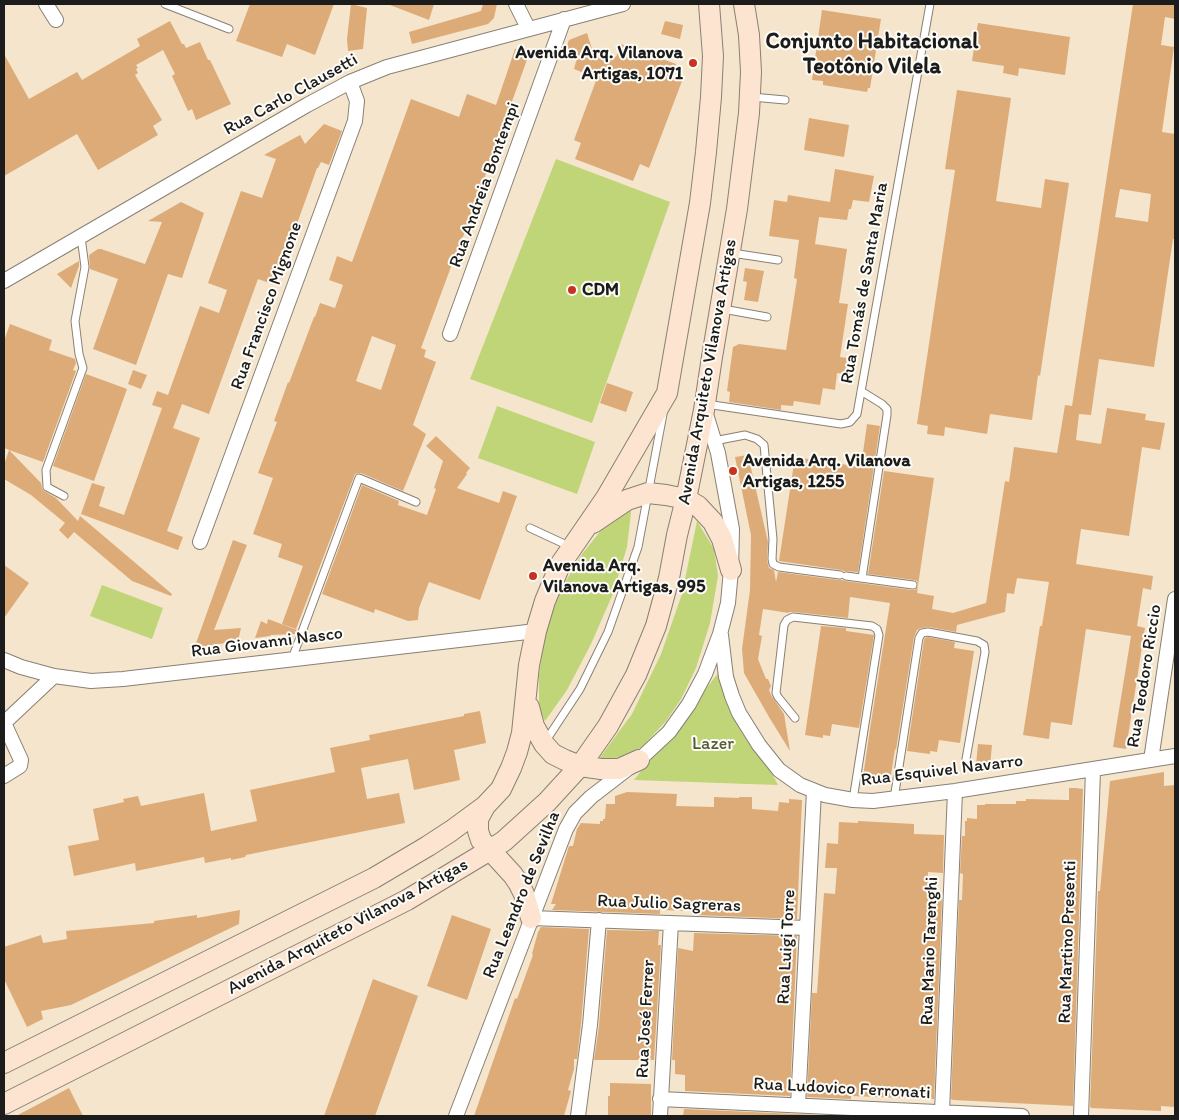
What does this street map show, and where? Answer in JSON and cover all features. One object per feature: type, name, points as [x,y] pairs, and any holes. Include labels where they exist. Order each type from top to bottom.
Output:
[{"type":"main road","name":"Avenida Arquiteto Vilanova Artigas","points":[[4,1063],[374,878],[428,846],[485,806],[501,789],[512,768],[522,733],[529,666],[545,601],[560,566],[606,498],[667,393],[700,203],[706,152],[713,56],[709,4]]},
{"type":"main road","name":"Avenida Arquiteto Vilanova Artigas","points":[[4,1104],[407,900],[490,850],[504,841],[547,802],[580,766],[608,726],[636,675],[656,626],[669,578],[705,407],[744,154],[750,97],[749,35],[744,4]]},
{"type":"main road","points":[[583,530],[627,500],[648,493],[686,499],[698,506],[712,522],[722,539],[731,570]]},
{"type":"main road","points":[[527,695],[534,726],[544,744],[553,754],[580,766],[601,770],[618,768],[639,760]]},
{"type":"main road","points":[[485,806],[478,819],[480,840],[519,884],[531,918]]},
{"type":"street","points":[[46,4],[56,20]]},
{"type":"street","points":[[516,4],[528,28]]},
{"type":"street","name":"Rua Carlo Clausetti","points":[[4,282],[315,100],[350,82],[387,67],[623,4]]},
{"type":"street","name":"Rua Andreia Bontempi","points":[[450,334],[564,20]]},
{"type":"street","name":"Rua Francisco Mignone","points":[[200,542],[355,121],[357,101],[350,82]]},
{"type":"street","name":"Rua Leandro de Sevilha","points":[[456,1116],[566,829],[575,813],[591,797],[639,760],[669,732],[690,704],[705,674],[720,634],[728,603],[732,529],[718,453],[705,407]]},
{"type":"street","name":"Rua Teodoro Riccio","points":[[1151,760],[1175,599]]},
{"type":"street","name":"Rua Giovanni Nasco","points":[[4,660],[54,676],[91,681],[123,679],[536,632]]},
{"type":"street","name":"Rua Esquivel Navarro","points":[[720,634],[726,677],[732,696],[739,713],[759,745],[779,770],[800,785],[826,795],[853,800],[894,799],[1175,756]]},
{"type":"street","points":[[4,776],[20,766],[21,760],[4,723],[54,676]]},
{"type":"street","name":"Rua Martino Presenti","points":[[1081,1116],[1093,770]]},
{"type":"street","name":"Rua Luigi Torre","points":[[798,1105],[814,791]]},
{"type":"street","name":"Rua Mario Tarenghi","points":[[942,1112],[955,791]]},
{"type":"street","name":"Rua Julio Sagreras","points":[[531,918],[806,928]]},
{"type":"street","points":[[578,1116],[590,1025],[599,920]]},
{"type":"street","name":"Rua José Ferrer","points":[[660,1116],[671,923]]},
{"type":"street","name":"Rua Ludovico Ferronati","points":[[660,1099],[1022,1116]]},
{"type":"lane","points":[[165,4],[229,29]]},
{"type":"lane","name":"Rua Tomás de Santa Maria","points":[[705,407],[841,424],[850,422],[856,414],[930,4]]},
{"type":"lane","points":[[750,97],[785,100]]},
{"type":"lane","points":[[64,496],[47,487],[46,470],[82,368],[75,321],[85,267],[82,237]]},
{"type":"lane","points":[[729,253],[778,260]]},
{"type":"lane","points":[[720,308],[767,317]]},
{"type":"lane","points":[[860,391],[887,409],[862,578]]},
{"type":"lane","points":[[544,744],[580,689],[606,636],[638,547],[667,393]]},
{"type":"lane","points":[[714,441],[745,435],[756,438],[764,446],[773,539],[773,564],[779,567],[913,585]]},
{"type":"lane","points":[[292,659],[359,478],[416,502]]},
{"type":"lane","points":[[530,528],[572,547]]},
{"type":"lane","points":[[795,718],[776,693],[784,625],[787,620],[793,617],[872,626],[877,629],[879,635],[853,800]]},
{"type":"lane","points":[[894,799],[919,638],[922,634],[928,632],[978,641],[984,645],[985,652],[966,758]]},
{"type":"green space","name":"CDM","points":[[556,159],[670,202],[592,423],[470,379]]},
{"type":"green space","points":[[497,406],[595,442],[577,494],[478,458]]},
{"type":"green space","points":[[632,504],[627,547],[612,596],[591,644],[567,690],[545,721],[539,708],[539,676],[544,635],[561,589],[582,554],[607,523]]},
{"type":"green space","points":[[697,521],[714,549],[718,576],[710,623],[696,668],[681,699],[666,721],[642,747],[621,757],[598,760],[632,714],[661,654],[682,594]]},
{"type":"green space","points":[[102,585],[163,608],[152,639],[90,616]]},
{"type":"green space","name":"Lazer","points":[[719,672],[778,785],[634,780]]},
{"type":"building","points":[[250,4],[334,4],[315,55],[287,44],[282,57],[236,41]]},
{"type":"building","points":[[351,4],[367,8],[363,49],[348,51],[347,39]]},
{"type":"building","points":[[390,4],[434,4],[429,20]]},
{"type":"building","points":[[483,4],[497,4],[494,18],[488,24],[412,44],[409,32],[481,11]]},
{"type":"building","points":[[1133,4],[1175,4],[1175,19],[1165,17],[1161,45],[1174,47],[1162,132],[1175,134],[1175,239],[1173,239],[1154,367],[1099,359],[1091,415],[1079,414],[1076,440],[1101,444],[1107,408],[1146,414],[1145,420],[1165,423],[1160,450],[1142,447],[1129,536],[1081,529],[1076,564],[1153,576],[1151,590],[1143,588],[1137,626],[1145,628],[1126,749],[1113,747],[1131,636],[1086,629],[1072,725],[1051,722],[1049,739],[1023,735],[1040,626],[1042,626],[1049,582],[1017,578],[1014,594],[1007,593],[1005,612],[957,625],[956,632],[929,627],[917,630],[914,637],[891,775],[883,774],[882,778],[865,780],[865,777],[863,777],[890,603],[850,597],[848,618],[763,609],[759,635],[762,636],[758,659],[771,686],[769,690],[771,695],[784,714],[790,751],[744,673],[742,649],[750,590],[751,535],[735,457],[748,455],[768,542],[768,565],[769,568],[774,570],[776,582],[778,572],[912,590],[915,590],[918,586],[917,593],[934,596],[932,609],[953,613],[986,603],[1005,481],[1009,482],[1014,447],[1057,453],[1065,405],[1072,406]],"holes":[[[1120,189],[1151,194],[1148,222],[1115,217]]]},
{"type":"building","points":[[822,10],[881,19],[870,88],[868,88],[867,92],[823,85],[823,81],[812,80]]},
{"type":"building","points":[[170,21],[186,48],[200,42],[231,104],[196,120],[192,109],[188,111],[172,76],[175,74],[163,50],[136,65],[138,73],[135,75],[162,120],[153,126],[158,135],[98,170],[77,134],[4,176],[4,54],[29,99],[77,72],[82,80],[140,46],[137,39]]},
{"type":"building","points":[[665,21],[683,25],[680,39],[661,34]]},
{"type":"building","points":[[978,23],[1070,37],[1065,75],[1019,68],[1018,76],[1003,73],[1004,66],[972,61]]},
{"type":"building","points":[[587,33],[592,49],[616,57],[621,44],[676,64],[671,77],[682,81],[649,168],[640,164],[633,181],[575,159],[581,143],[574,140],[597,78],[574,69],[577,58],[566,48],[569,40]]},
{"type":"building","points":[[529,48],[528,57],[421,348],[426,350],[424,357],[436,362],[413,425],[426,434],[403,491],[361,473],[355,474],[296,629],[282,624],[303,566],[278,557],[282,544],[253,534],[273,478],[258,473],[277,422],[274,421],[288,382],[320,303],[335,308],[343,285],[329,280],[337,256],[352,262],[411,99],[459,117],[467,94],[496,105],[515,49]],"holes":[[[372,336],[396,345],[381,390],[356,381]]]},
{"type":"building","points":[[957,90],[1011,98],[996,201],[1041,208],[1045,179],[1069,183],[1032,420],[990,414],[987,434],[945,427],[944,436],[927,434],[928,426],[917,424],[955,170],[945,169]]},
{"type":"building","points":[[809,118],[849,125],[844,157],[804,150]]},
{"type":"building","points":[[324,124],[342,131],[329,165],[321,162],[317,168],[275,285],[258,279],[209,414],[182,404],[173,428],[200,438],[167,531],[183,537],[178,550],[81,514],[92,483],[105,487],[99,506],[124,515],[162,408],[152,405],[157,391],[168,395],[200,306],[219,313],[227,290],[208,283],[241,191],[262,198],[276,159],[264,155],[300,135],[305,144]]},
{"type":"building","points":[[835,169],[874,176],[869,202],[853,200],[847,220],[819,217],[815,244],[847,249],[839,303],[848,304],[840,357],[847,358],[845,374],[837,373],[835,390],[823,388],[820,405],[794,401],[793,406],[781,405],[781,410],[729,402],[730,392],[727,391],[733,347],[739,344],[786,350],[797,279],[794,278],[799,240],[769,236],[774,200],[787,202],[788,195],[830,202]]},
{"type":"building","points":[[181,202],[204,213],[182,278],[168,274],[136,365],[93,349],[118,279],[90,269],[89,255],[101,249],[145,264],[162,222],[148,221]]},
{"type":"building","points":[[79,261],[79,266],[71,288],[57,274]]},
{"type":"building","points":[[745,268],[764,271],[758,302],[744,300],[747,282],[743,281]]},
{"type":"building","points":[[10,324],[52,340],[49,350],[75,359],[76,363],[73,370],[76,371],[43,462],[4,448],[4,341]]},
{"type":"building","points":[[133,370],[147,375],[141,389],[128,384]]},
{"type":"building","points":[[86,374],[127,389],[94,481],[53,466]]},
{"type":"building","points":[[607,383],[633,392],[626,412],[600,403]]},
{"type":"building","points":[[867,424],[880,426],[858,572],[779,561],[795,457],[861,467]]},
{"type":"building","points":[[436,436],[470,468],[457,488],[499,503],[503,491],[517,496],[480,600],[429,582],[419,608],[418,620],[408,621],[375,609],[374,613],[322,594],[362,485],[399,501],[398,505],[427,515],[443,461],[426,446]]},
{"type":"building","points":[[9,450],[41,483],[44,491],[56,498],[78,521],[80,516],[172,594],[171,596],[132,581],[74,532],[68,539],[59,530],[65,523],[31,495],[4,479],[4,465]]},
{"type":"building","points":[[884,471],[934,478],[918,585],[917,581],[914,580],[868,574]]},
{"type":"building","points":[[233,540],[247,545],[214,630],[241,628],[238,641],[195,646]]},
{"type":"building","points":[[4,565],[29,583],[4,618]]},
{"type":"building","points":[[268,619],[297,630],[296,634],[255,638],[261,621],[267,624]]},
{"type":"building","points":[[821,626],[846,628],[846,631],[874,635],[859,728],[832,724],[830,736],[823,735],[823,738],[805,735]]},
{"type":"building","points":[[928,637],[955,642],[954,648],[974,651],[960,743],[939,740],[937,752],[930,751],[930,754],[907,751],[924,640]]},
{"type":"building","points":[[480,711],[486,743],[454,750],[460,780],[414,790],[408,759],[361,768],[367,799],[399,793],[405,823],[246,855],[245,857],[231,860],[231,858],[205,863],[204,857],[136,871],[135,863],[74,876],[68,846],[99,840],[93,809],[124,802],[123,799],[138,796],[141,806],[204,793],[211,831],[257,821],[250,790],[335,772],[330,748],[370,740],[369,735],[464,716],[464,714]]},
{"type":"building","points":[[978,744],[992,745],[990,766],[976,765]]},
{"type":"building","points":[[1164,772],[1164,786],[1175,785],[1175,1107],[1161,1106],[1161,1111],[1091,1108],[1098,891],[1100,891],[1110,781]]},
{"type":"building","points":[[1069,788],[1083,789],[1073,1106],[953,1100],[951,1099],[959,900],[962,900],[963,874],[960,873],[962,836],[965,836],[965,821],[967,821],[967,818],[977,819],[977,805],[1016,804],[1016,801],[1026,801],[1026,799],[1069,800]]},
{"type":"building","points":[[627,792],[677,794],[676,806],[714,807],[714,797],[752,797],[752,809],[778,811],[779,802],[789,803],[789,799],[802,800],[797,919],[695,915],[695,911],[660,910],[660,914],[552,910],[556,904],[551,904],[569,846],[573,846],[577,829],[581,823],[600,824],[600,821],[605,819],[606,804],[615,804],[615,796]]},
{"type":"building","points":[[858,821],[914,824],[914,834],[944,835],[943,873],[928,872],[927,898],[942,899],[934,1099],[851,1096],[851,1099],[807,1097],[812,993],[817,993],[824,893],[835,894],[837,868],[825,868],[827,843],[838,844],[839,822],[858,823]]},
{"type":"building","points":[[240,910],[239,924],[71,1005],[41,1011],[43,1019],[27,1027],[4,979],[4,947],[41,935],[43,943],[67,939],[66,931],[154,923],[154,921],[197,915],[197,918]]},
{"type":"building","points":[[452,915],[491,929],[467,1000],[427,986]]},
{"type":"building","points":[[541,927],[589,929],[577,1059],[574,1059],[574,1069],[568,1090],[571,1091],[564,1116],[474,1116],[515,998],[517,999],[533,955],[538,932]]},
{"type":"building","points":[[607,930],[659,931],[658,945],[661,945],[654,1060],[594,1060],[599,1026]]},
{"type":"building","points":[[694,933],[797,936],[790,1096],[685,1091],[685,1075],[675,1074],[675,1060],[672,1060],[678,948],[693,951]]},
{"type":"building","points":[[373,979],[418,996],[375,1116],[324,1116]]},
{"type":"building","points":[[610,1083],[651,1084],[651,1116],[608,1116]]},
{"type":"building","points":[[69,1088],[83,1116],[16,1116]]},
{"type":"building","points":[[684,1109],[841,1116],[683,1116]]},
{"type":"place","name":"Avenida Arq. Vilanova Artigas, 1071","points":[[693,63]]},
{"type":"place","name":"CDM","points":[[572,290]]},
{"type":"place","name":"Avenida Arq. Vilanova Artigas, 1255","points":[[733,471]]},
{"type":"place","name":"Avenida Arq. Vilanova Artigas, 995","points":[[533,576]]},
{"type":"district","name":"Conjunto Habitacional Teotônio Vilela","points":[[872,54]]}]
